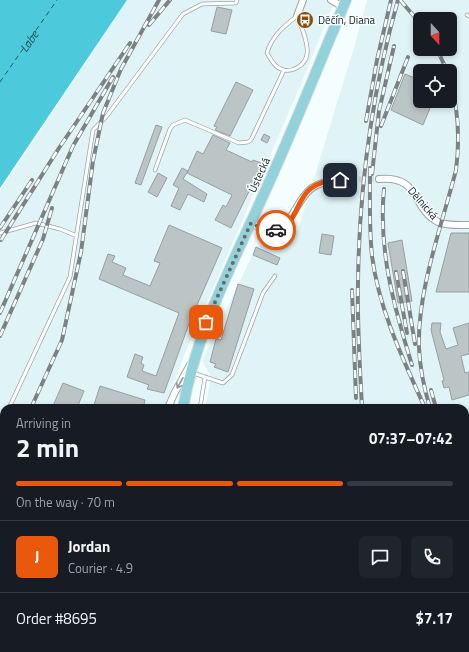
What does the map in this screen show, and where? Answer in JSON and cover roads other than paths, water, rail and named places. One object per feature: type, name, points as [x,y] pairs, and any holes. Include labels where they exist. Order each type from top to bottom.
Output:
[{"type":"main road","name":"Ústecká","points":[[184,404],[194,360],[214,303],[309,92],[345,4]]},
{"type":"street","points":[[297,16],[303,0]]},
{"type":"street","points":[[331,0],[345,4]]},
{"type":"street","name":"Dělnická","points":[[379,179],[388,178],[402,181],[411,189],[431,216],[438,222],[448,225],[469,225]]},
{"type":"street","points":[[251,223],[273,231],[283,227],[288,223],[310,188],[320,182],[340,180]]},
{"type":"street","name":"Ústecká","points":[[170,404],[174,394],[194,360]]},
{"type":"lane","points":[[12,404],[70,277],[93,130],[106,117],[183,14],[202,4],[236,4],[237,0]]},
{"type":"lane","points":[[297,16],[308,53],[306,61],[292,70],[281,70],[273,63],[267,53],[270,42],[276,34],[297,16]]},
{"type":"lane","points":[[155,170],[170,129],[178,121],[184,120],[239,143],[248,142],[251,140],[284,70]]},
{"type":"lane","points":[[0,233],[36,223],[60,229],[77,236]]},
{"type":"lane","points":[[191,373],[223,383],[232,375],[263,293],[275,276]]},
{"type":"lane","points":[[201,404],[205,377]]},
{"type":"water","name":"Labe","points":[[0,0],[127,0],[0,188]]},
{"type":"tunnel","points":[[341,180],[379,179]]},
{"type":"railway","points":[[33,404],[62,340],[81,252],[93,161],[103,113],[121,69],[159,0]]},
{"type":"railway","points":[[149,25],[170,0]]},
{"type":"railway","points":[[366,121],[377,60],[391,0]]},
{"type":"railway","points":[[362,404],[358,299],[359,248],[364,176],[374,105],[398,0]]},
{"type":"railway","points":[[400,0],[413,15]]},
{"type":"railway","points":[[1,240],[59,148],[130,43]]},
{"type":"railway","points":[[372,174],[379,111],[394,46]]},
{"type":"railway","points":[[440,56],[444,64]]},
{"type":"railway","points":[[381,126],[408,57]]},
{"type":"railway","points":[[0,313],[73,146],[113,77]]},
{"type":"railway","points":[[429,404],[420,363],[419,326],[426,281],[456,170],[458,125],[456,108]]},
{"type":"railway","points":[[370,168],[370,234],[375,276],[393,334],[423,404]]},
{"type":"railway","points":[[0,228],[32,180]]},
{"type":"railway","points":[[384,189],[383,234],[385,256],[399,322],[412,365]]},
{"type":"railway","points":[[0,336],[43,239],[52,208]]},
{"type":"railway","points":[[403,271],[415,344]]},
{"type":"railway","points":[[396,272],[407,333]]},
{"type":"railway","points":[[352,290],[356,398]]},
{"type":"railway","points":[[431,390],[435,404]]},
{"type":"place","name":"Děčín, Diana","points":[[305,20]]}]
